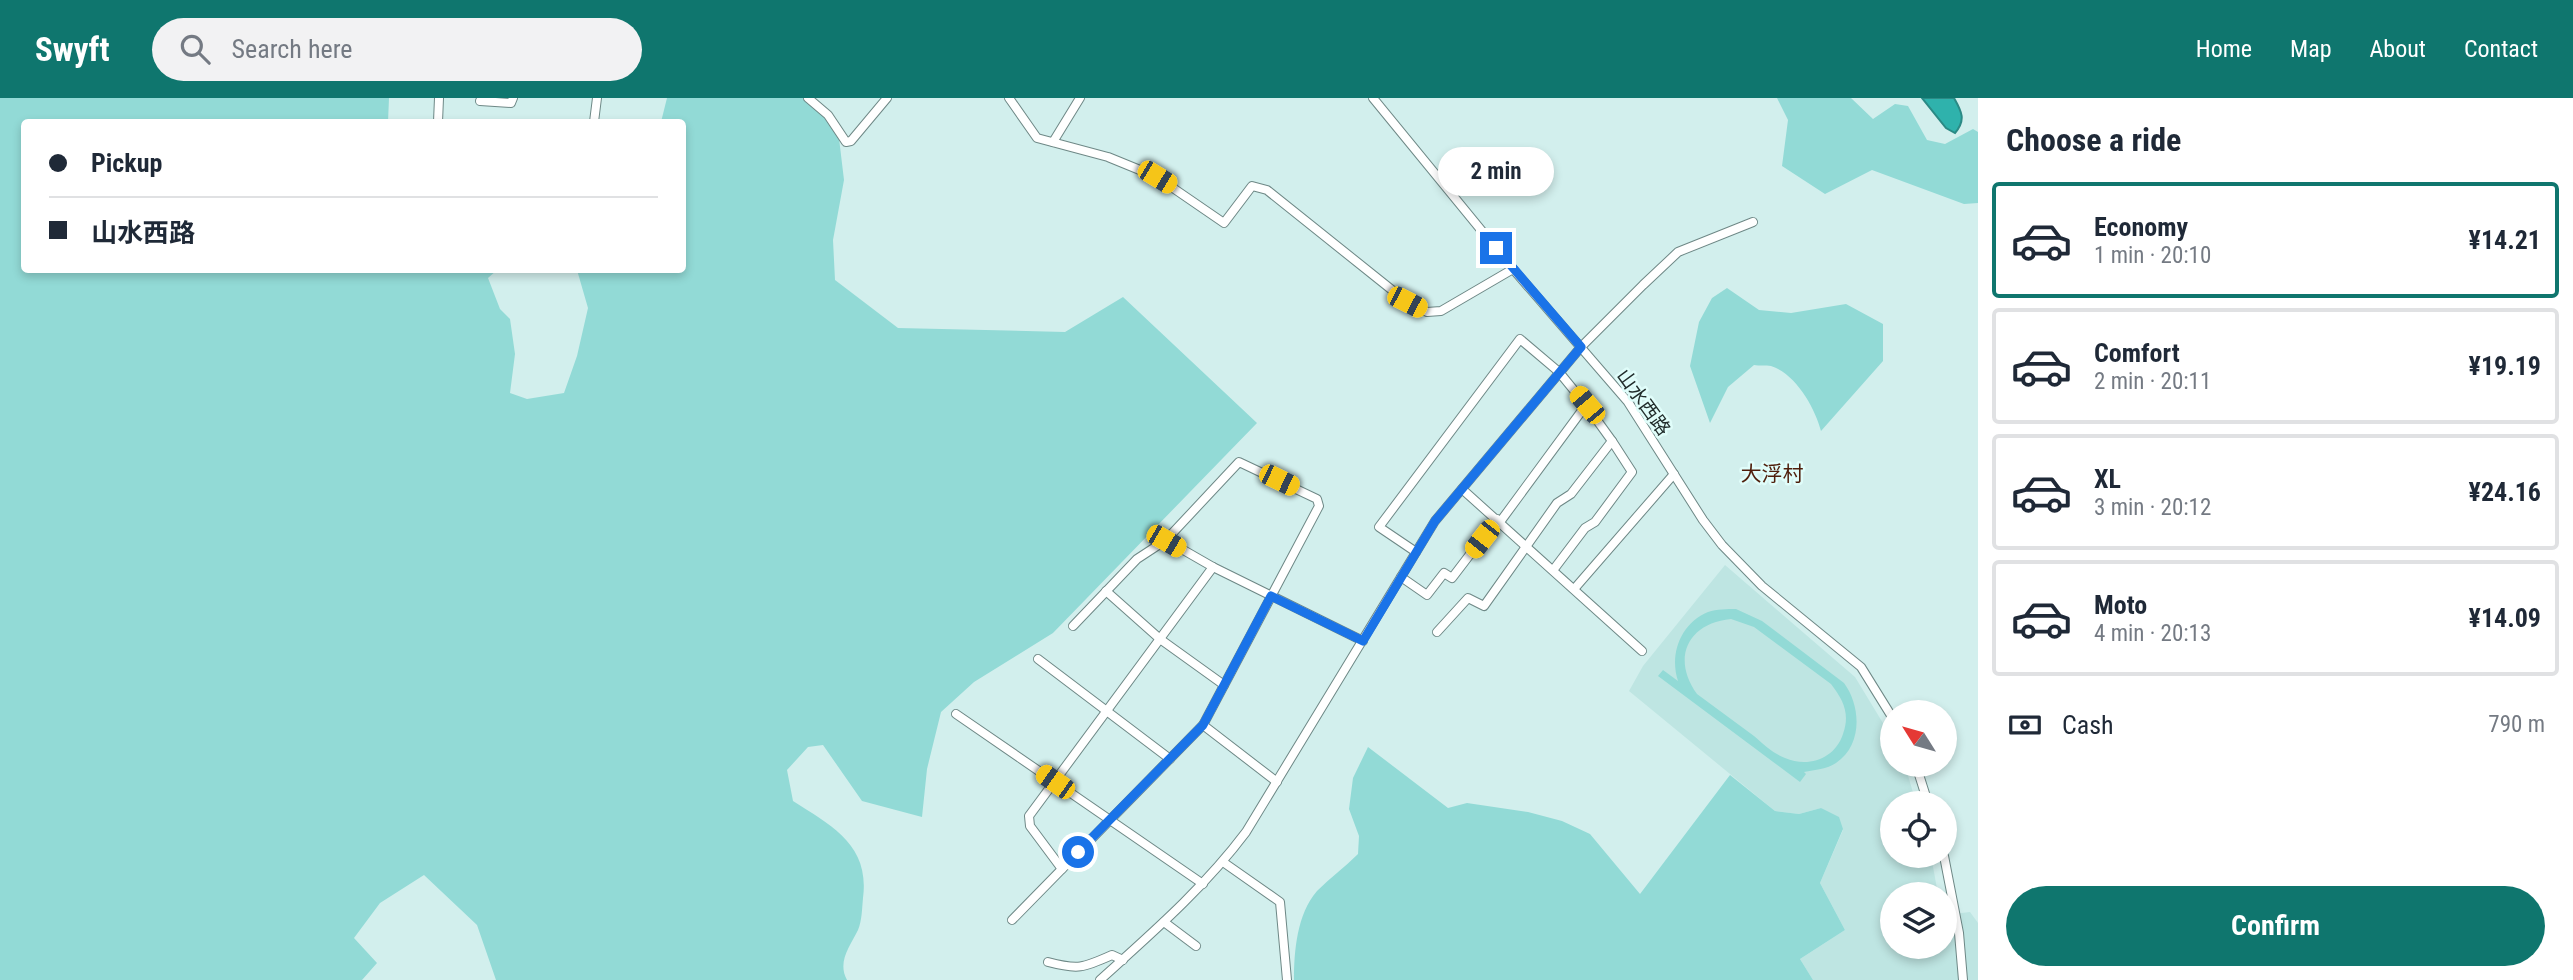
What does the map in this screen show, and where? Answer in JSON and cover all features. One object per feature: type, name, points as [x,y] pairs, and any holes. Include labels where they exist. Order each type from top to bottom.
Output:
[{"type":"street","points":[[438,119],[439,98]]},
{"type":"street","points":[[481,101],[511,103],[513,98]]},
{"type":"street","points":[[594,119],[597,98]]},
{"type":"street","points":[[808,98],[828,115],[846,142],[851,141],[887,98]]},
{"type":"street","points":[[1009,98],[1037,138],[1108,156],[1157,177],[1224,223],[1252,186],[1267,190],[1407,302],[1427,312],[1441,311],[1514,269]]},
{"type":"street","points":[[1053,142],[1080,98]]},
{"type":"street","name":"山水西路","points":[[1373,98],[1628,402],[1703,520],[1738,564],[1861,667],[1881,700]]},
{"type":"street","points":[[1100,980],[1203,884],[1246,832],[1435,521],[1559,372],[1678,252],[1753,222]]},
{"type":"street","points":[[1416,552],[1380,527],[1520,339],[1559,372],[1587,405],[1632,472],[1595,522],[1585,528],[1554,569]]},
{"type":"street","points":[[1401,577],[1427,596],[1444,573],[1452,578],[1587,405]]},
{"type":"street","points":[[1437,632],[1468,598],[1484,606],[1557,503],[1572,494],[1612,441]]},
{"type":"street","points":[[1012,920],[1203,725],[1319,506],[1317,499],[1241,462],[1166,541],[1137,559],[1073,626]]},
{"type":"street","points":[[1574,588],[1674,474]]},
{"type":"street","points":[[1462,489],[1642,651]]},
{"type":"street","points":[[1166,541],[1363,641]]},
{"type":"street","points":[[1062,869],[1030,826],[1029,817],[1213,567]]},
{"type":"street","points":[[1106,591],[1160,639],[1224,685]]},
{"type":"street","points":[[1038,659],[1170,759]]},
{"type":"street","points":[[956,714],[1203,884]]},
{"type":"street","points":[[1203,725],[1277,782]]},
{"type":"street","points":[[1223,862],[1280,902],[1287,980]]},
{"type":"street","points":[[1946,868],[1959,933],[1963,980]]},
{"type":"street","points":[[1164,922],[1196,946]]},
{"type":"street","points":[[1048,962],[1072,968],[1092,964],[1112,955],[1123,960]]},
{"type":"shaded area","points":[[0,98],[389,98],[388,119],[21,119],[21,273],[494,273],[488,278],[500,309],[510,319],[515,354],[510,393],[527,399],[564,393],[577,356],[588,308],[578,273],[686,273],[686,119],[662,119],[667,98],[810,98],[838,130],[844,180],[833,240],[835,280],[898,328],[1065,332],[1123,297],[1257,423],[1053,633],[974,682],[941,712],[927,769],[922,817],[862,801],[823,745],[808,747],[787,770],[793,801],[845,839],[861,864],[864,880],[862,914],[858,930],[844,960],[847,980],[496,980],[477,925],[424,875],[380,903],[354,938],[377,963],[362,980],[0,980]]},
{"type":"shaded area","points":[[1777,98],[1851,98],[1873,119],[1895,104],[1908,106],[1927,140],[1945,144],[1973,129],[1978,132],[1978,203],[1964,204],[1872,170],[1825,194],[1782,166],[1788,120]]},
{"type":"shaded area","points":[[1922,98],[1954,98],[1962,116],[1961,124],[1955,133],[1946,128]]},
{"type":"shaded area","points":[[1727,288],[1759,310],[1791,313],[1846,304],[1883,324],[1883,361],[1821,431],[1809,402],[1796,384],[1780,370],[1769,366],[1754,365],[1728,387],[1710,423],[1690,366],[1699,322],[1712,298]]},
{"type":"shaded area","points":[[1725,565],[1855,677],[1880,718],[1880,777],[1908,777],[1913,791],[1880,791],[1880,868],[1933,868],[1936,882],[1880,882],[1880,959],[1957,959],[1957,914],[1970,912],[1978,923],[1978,980],[1813,980],[1800,959],[1845,930],[1820,883],[1843,830],[1821,808],[1799,814],[1775,811],[1629,691],[1643,666]]},
{"type":"shaded area","points":[[1736,609],[1762,621],[1844,683],[1850,692],[1856,714],[1855,736],[1851,746],[1836,763],[1804,772],[1806,774],[1800,782],[1658,676],[1663,670],[1678,681],[1676,650],[1684,632],[1699,617],[1708,612]],"holes":[[[1731,619],[1754,627],[1831,684],[1839,696],[1846,714],[1843,734],[1834,750],[1820,759],[1803,762],[1781,756],[1697,694],[1689,681],[1685,656],[1694,635],[1704,627]]]},
{"type":"shaded area","points":[[1368,747],[1448,808],[1467,803],[1528,812],[1562,821],[1590,834],[1640,894],[1730,775],[1775,811],[1799,814],[1821,808],[1839,817],[1843,829],[1820,883],[1845,930],[1800,959],[1813,980],[1294,980],[1296,945],[1310,900],[1358,854],[1359,836],[1349,809],[1353,778]]},
{"type":"district","name":"大浮村","points":[[1772,474]]},
{"type":"route","points":[[1078,852],[1203,725],[1271,596],[1363,641],[1435,521],[1581,347],[1496,248]]}]
